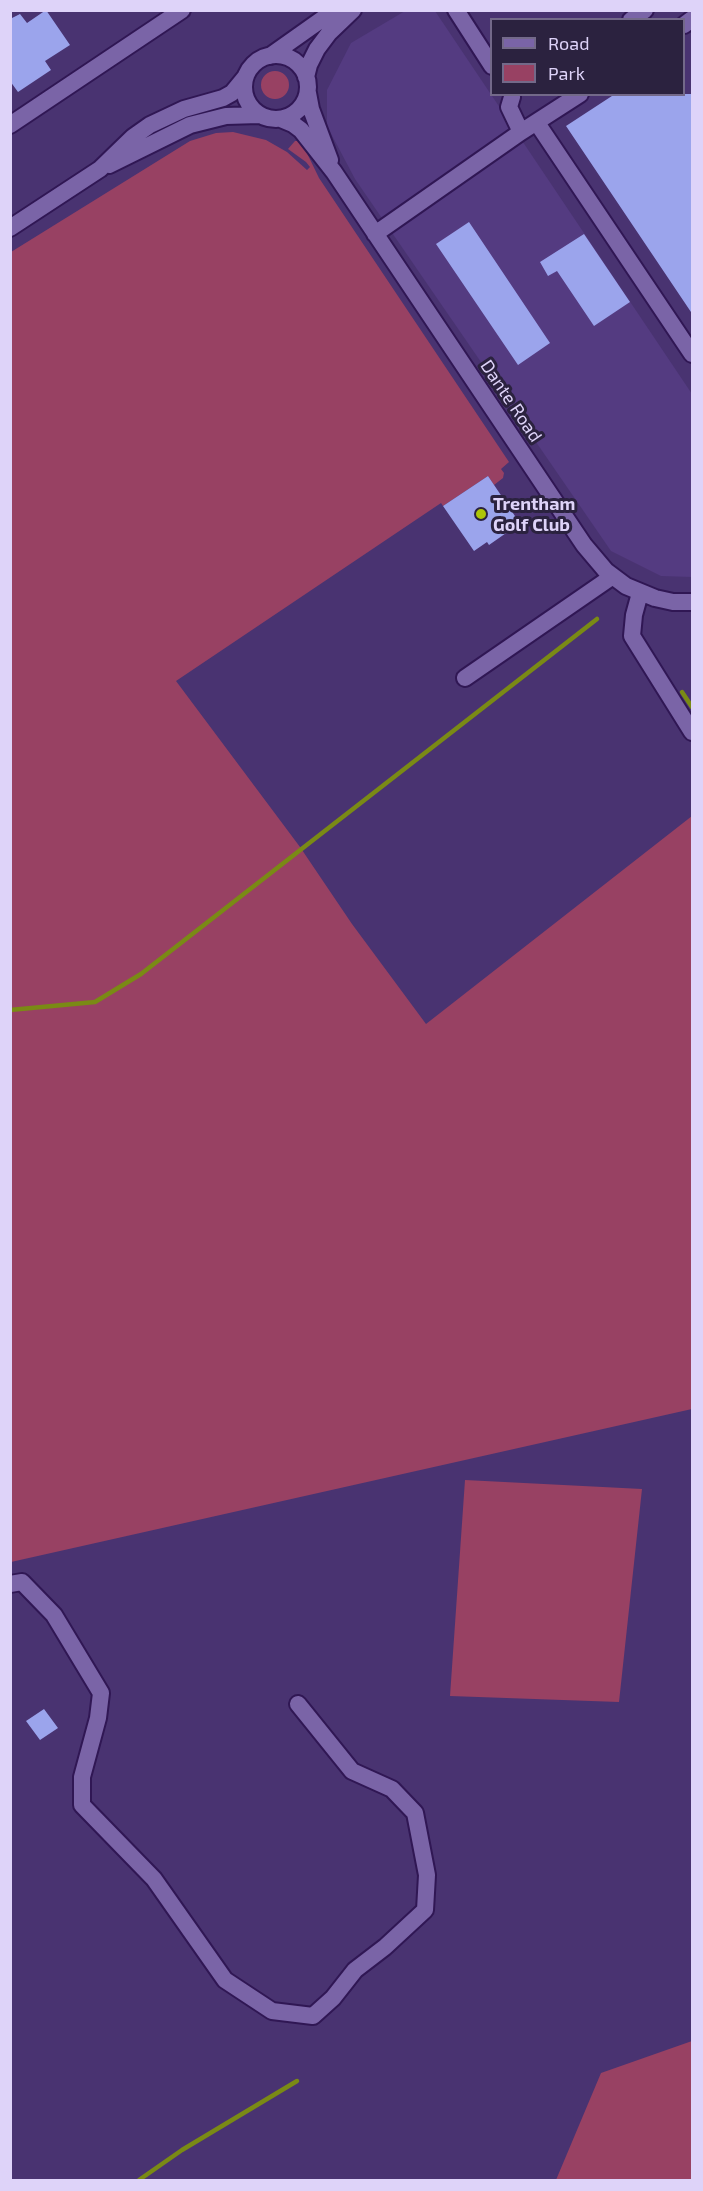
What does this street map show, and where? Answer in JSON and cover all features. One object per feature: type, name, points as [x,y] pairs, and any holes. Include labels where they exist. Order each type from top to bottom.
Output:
[{"type":"street","points":[[10,125],[182,10]]},
{"type":"street","points":[[10,228],[100,169],[133,137],[150,125],[184,109],[223,98],[232,93],[251,67],[335,10]]},
{"type":"street","points":[[100,169],[117,163],[190,125],[226,116],[259,115],[270,119],[289,118],[299,110],[307,85],[309,65],[317,49],[329,33],[353,10]]},
{"type":"street","points":[[456,10],[490,63]]},
{"type":"street","points":[[270,56],[281,56],[300,65],[307,85],[311,109],[334,172]]},
{"type":"street","points":[[246,76],[244,87],[246,98],[259,115]]},
{"type":"street","points":[[512,96],[509,107],[521,132]]},
{"type":"street","points":[[375,234],[521,132],[577,96]]},
{"type":"street","points":[[281,119],[301,130],[334,172]]},
{"type":"street","points":[[537,123],[693,354]]},
{"type":"street","name":"Dante Road","points":[[334,172],[584,545],[613,576],[640,593],[673,602],[693,602]]},
{"type":"street","points":[[465,678],[613,576]]},
{"type":"street","points":[[640,593],[634,615],[632,636],[693,732]]},
{"type":"street","points":[[10,1584],[22,1582],[54,1615],[101,1693],[98,1718],[82,1777],[82,1805],[154,1879],[225,1980],[272,2012],[313,2016],[333,1998],[356,1970],[425,1910],[428,1875],[415,1813],[392,1789],[352,1771],[298,1704]]},
{"type":"shaded area","points":[[405,11],[435,11],[692,394],[692,577],[661,576],[611,551],[355,179],[327,126],[327,90],[351,43]]},
{"type":"green space","points":[[275,71],[285,75],[289,85],[285,95],[275,99],[265,95],[261,85],[265,75]]},
{"type":"green space","points":[[233,132],[266,140],[287,152],[307,170],[310,167],[306,162],[288,149],[295,141],[299,141],[319,178],[509,462],[501,469],[504,473],[503,478],[494,485],[488,476],[443,506],[441,503],[176,681],[300,847],[352,924],[426,1024],[692,816],[692,1409],[11,1562],[11,252],[190,141],[216,133]]},
{"type":"green space","points":[[465,1480],[642,1489],[619,1702],[450,1696]]},
{"type":"green space","points":[[692,2041],[692,2180],[556,2180],[601,2073]]},
{"type":"building","points":[[46,10],[70,45],[45,61],[51,70],[18,92],[10,81],[10,19],[20,14],[27,23]]},
{"type":"building","points":[[685,94],[693,94],[693,315],[566,126],[612,96],[685,96]]},
{"type":"building","points":[[469,222],[550,343],[518,365],[436,244]]},
{"type":"building","points":[[584,234],[630,302],[594,326],[557,271],[548,276],[540,262]]},
{"type":"building","name":"Trentham Golf Club","points":[[488,476],[519,522],[489,545],[487,542],[474,551],[443,506]]},
{"type":"building","points":[[44,1709],[58,1728],[40,1740],[26,1721]]},
{"type":"waterway","points":[[10,1010],[95,1002],[141,974],[597,619]]},
{"type":"waterway","points":[[682,692],[692,707]]},
{"type":"waterway","points":[[139,2180],[182,2150],[297,2081]]},
{"type":"place","name":"Trentham Golf Club","points":[[481,514]]}]
